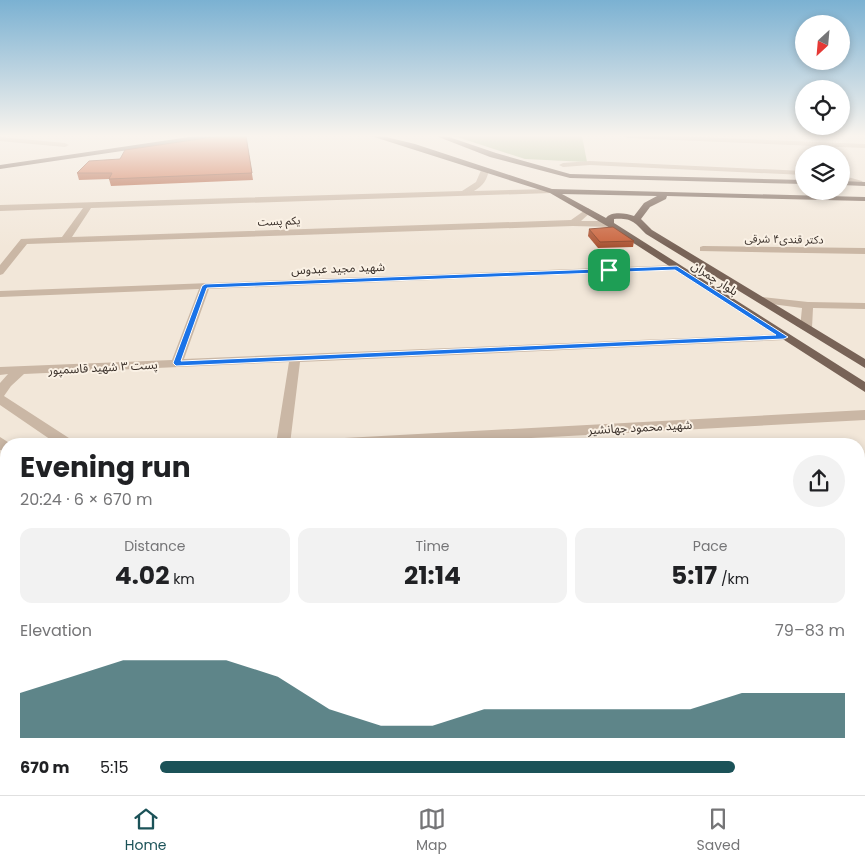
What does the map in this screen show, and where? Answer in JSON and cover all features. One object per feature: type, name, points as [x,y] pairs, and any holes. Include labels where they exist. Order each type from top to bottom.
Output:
[{"type":"main road","points":[[495,173],[551,191],[865,199]]},
{"type":"main road","points":[[559,173],[570,176],[795,182]]},
{"type":"main road","name":"بلوار چمران","points":[[551,191],[610,224],[865,388]]},
{"type":"main road","points":[[610,224],[610,217],[616,215],[636,219],[642,208],[653,200],[672,195]]},
{"type":"main road","name":"بلوار چمران","points":[[636,219],[649,232],[865,364]]},
{"type":"street","points":[[464,193],[481,182],[485,173]]},
{"type":"street","points":[[0,208],[551,191]]},
{"type":"street","points":[[65,240],[89,205]]},
{"type":"street","points":[[573,223],[588,211]]},
{"type":"street","name":"یکم پست","points":[[0,272],[24,241],[573,223],[610,224]]},
{"type":"street","name":"دکتر قندی۴ شرقی","points":[[703,249],[865,251]]},
{"type":"street","name":"شهید مجید عبدوس","points":[[0,294],[677,268]]},
{"type":"street","points":[[176,363],[205,286]]},
{"type":"street","points":[[760,300],[808,305],[865,306]]},
{"type":"street","points":[[806,328],[808,305]]},
{"type":"street","name":"پست ۳ شهید قاسمپور","points":[[0,371],[784,337]]},
{"type":"street","points":[[284,438],[296,358]]},
{"type":"street","points":[[0,393],[6,384],[21,370]]},
{"type":"street","points":[[0,399],[58,438]]},
{"type":"street","points":[[860,415],[865,426]]},
{"type":"street","name":"شهید محمود جهانشیر","points":[[436,438],[860,415]]},
{"type":"building","points":[[112,173],[250,173],[109,179]]},
{"type":"building","points":[[613,227],[634,241],[600,242],[589,229]]},
{"type":"route","points":[[677,268],[784,337],[176,363],[205,286],[609,270],[677,268]]}]
